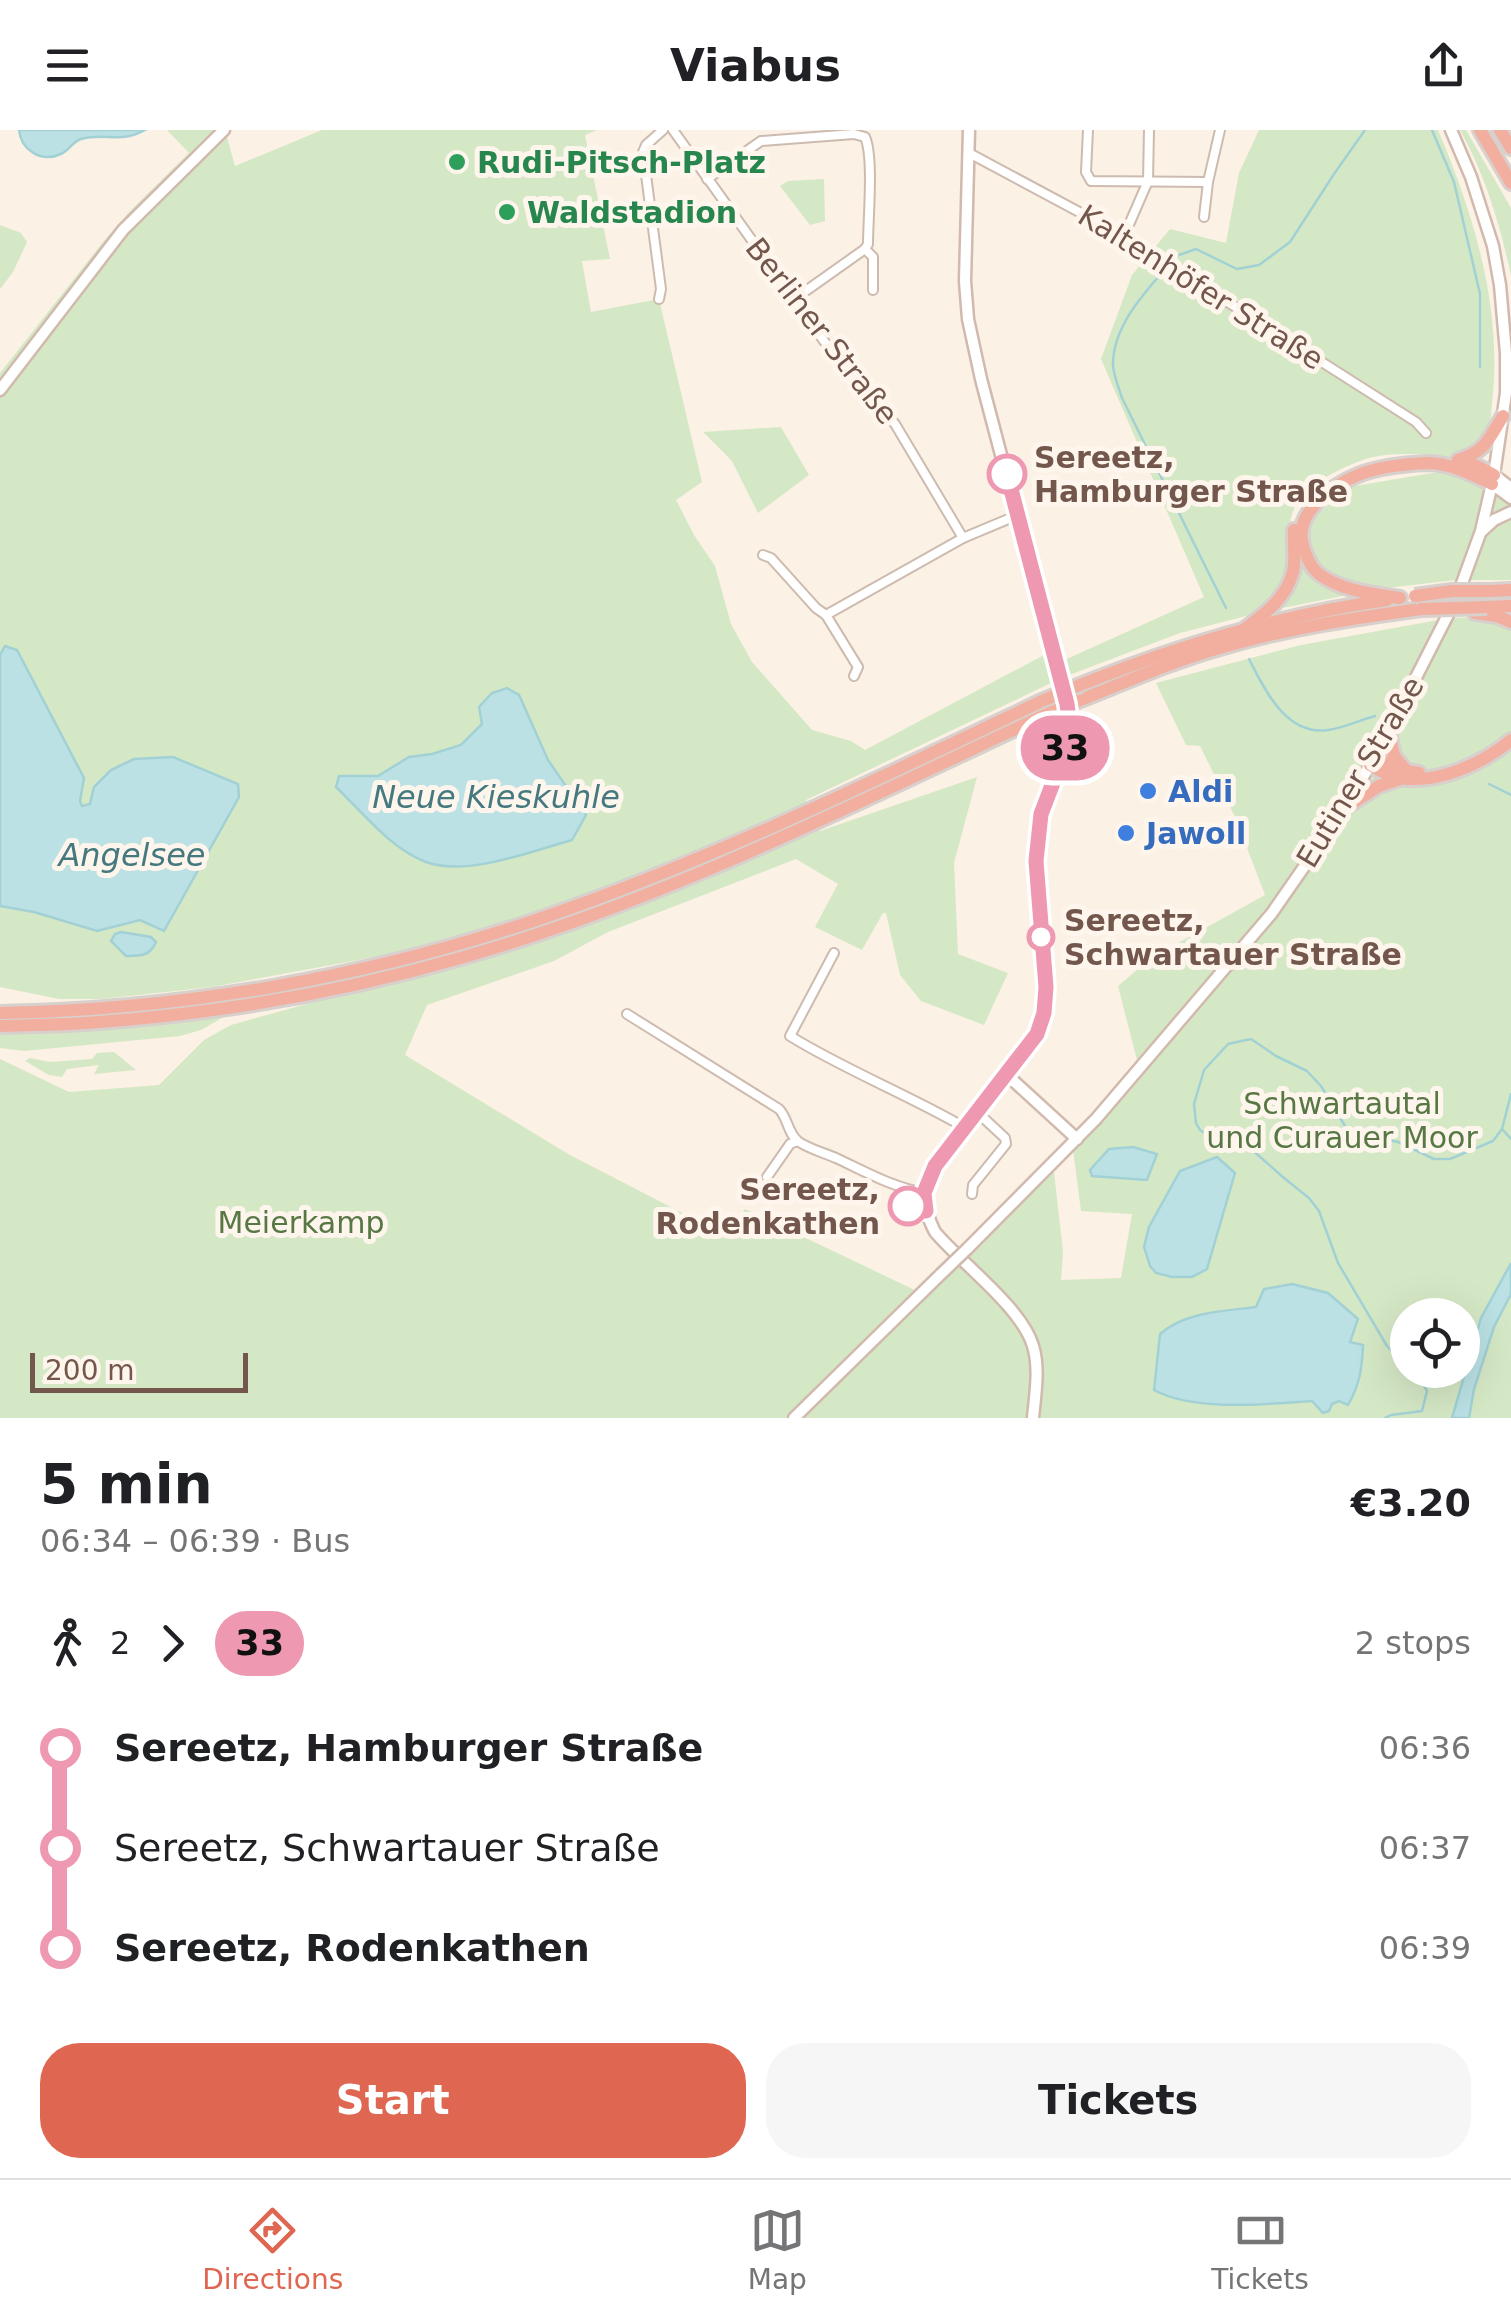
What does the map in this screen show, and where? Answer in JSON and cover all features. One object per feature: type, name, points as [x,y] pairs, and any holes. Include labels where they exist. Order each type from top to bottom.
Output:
[{"type":"highway","points":[[1480,130],[1511,183]]},
{"type":"highway","points":[[1500,130],[1511,148]]},
{"type":"highway","points":[[1458,460],[1475,454],[1485,445],[1503,416]]},
{"type":"highway","points":[[1246,628],[1274,607],[1286,587],[1294,570],[1294,531],[1307,504],[1352,471],[1376,463],[1430,458],[1477,466],[1493,480]]},
{"type":"highway","points":[[1415,605],[1342,586],[1319,574],[1302,546],[1303,520],[1328,494],[1356,476],[1378,469],[1429,463],[1493,480]]},
{"type":"highway","points":[[1044,708],[1078,701],[1223,647],[1334,621],[1392,613],[1452,591],[1511,590]]},
{"type":"highway","points":[[0,1026],[99,1022],[209,1009],[318,992],[426,967],[546,923],[760,832],[1044,708],[1080,685],[1149,658],[1246,628],[1332,608],[1415,605],[1481,610],[1511,606]]},
{"type":"highway","points":[[1481,610],[1511,622]]},
{"type":"highway","points":[[1389,732],[1394,756],[1404,774]]},
{"type":"highway","points":[[1372,762],[1404,774],[1427,777],[1454,772],[1486,758],[1511,737]]},
{"type":"highway","points":[[1345,808],[1404,774]]},
{"type":"highway","points":[[0,1013],[103,1009],[214,995],[370,967],[530,929]]},
{"type":"main road","points":[[0,390],[112,244],[224,130]]},
{"type":"main road","points":[[969,130],[965,280],[968,318],[1070,728],[1041,814],[1037,840],[1046,987],[1044,1013],[1037,1034],[935,1166],[924,1193],[935,1232],[1022,1322],[1030,1337],[1036,1374],[1033,1418]]},
{"type":"main road","name":"Eutiner Straße","points":[[794,1418],[1077,1139],[1272,912],[1345,808],[1389,732],[1456,598],[1481,532],[1503,416],[1506,353],[1500,285],[1482,208],[1451,130]]},
{"type":"main road","points":[[1493,480],[1511,488]]},
{"type":"main road","points":[[1493,480],[1511,498]]},
{"type":"main road","points":[[1481,532],[1511,512]]},
{"type":"main road","points":[[1006,1074],[1077,1139]]},
{"type":"street","points":[[659,299],[661,289],[643,152],[662,130]]},
{"type":"street","name":"Berliner Straße","points":[[673,130],[824,342],[896,424],[963,538]]},
{"type":"street","points":[[1088,130],[1088,179],[1208,182]]},
{"type":"street","points":[[1124,236],[1148,181],[1149,130]]},
{"type":"street","points":[[1204,217],[1220,130]]},
{"type":"street","points":[[707,179],[760,141],[854,134],[866,137],[868,244],[865,250],[793,300]]},
{"type":"street","name":"Kaltenhöfer Straße","points":[[969,153],[1124,236],[1416,422],[1426,433]]},
{"type":"street","points":[[865,250],[873,257],[873,290]]},
{"type":"street","points":[[826,615],[963,538],[1018,515]]},
{"type":"street","points":[[763,555],[826,615],[858,667],[854,676]]},
{"type":"street","points":[[834,953],[791,1030],[792,1039],[964,1127]]},
{"type":"street","points":[[626,1014],[779,1108],[797,1141],[877,1179],[924,1193]]},
{"type":"street","points":[[972,1194],[973,1184],[1006,1144],[1005,1138],[976,1111]]},
{"type":"street","points":[[766,1177],[790,1144],[797,1141]]},
{"type":"green space","points":[[167,130],[225,130],[235,166],[322,130],[597,130],[585,135],[610,259],[582,261],[591,312],[659,299],[702,482],[676,500],[715,566],[731,624],[752,662],[812,730],[851,741],[865,750],[1046,654],[1053,682],[806,800],[820,831],[977,777],[954,863],[958,954],[1008,973],[984,1025],[921,1001],[900,975],[886,913],[862,950],[815,927],[838,884],[796,859],[608,932],[554,961],[427,1005],[405,1055],[570,1155],[725,1235],[745,1209],[921,1293],[1053,1163],[1063,1252],[1061,1280],[1121,1278],[1132,1214],[1081,1211],[1072,1142],[1137,1060],[1118,986],[1151,958],[1265,895],[1236,819],[1200,746],[1186,745],[1156,683],[1301,645],[1449,618],[1511,616],[1511,1418],[0,1418],[0,1059],[69,1092],[159,1085],[204,1040],[231,1025],[526,943],[634,907],[717,873],[703,847],[525,916],[424,948],[212,987],[102,999],[59,999],[0,987],[0,373],[130,211],[189,153]],"holes":[[[519,696],[548,760],[586,815],[572,840],[457,867],[427,863],[339,776],[378,776],[409,757],[462,745]]]},
{"type":"green space","points":[[1259,130],[1438,130],[1474,229],[1493,333],[1491,417],[1483,442],[1455,457],[1392,454],[1349,465],[1327,476],[1295,507],[1289,526],[1288,560],[1307,536],[1310,521],[1349,487],[1438,472],[1465,474],[1511,501],[1511,580],[1456,580],[1378,589],[1258,613],[1180,633],[1064,677],[1060,662],[1204,597],[1101,359],[1132,275],[1170,229],[1226,243],[1239,173]]},
{"type":"green space","points":[[1460,130],[1466,130],[1511,208],[1511,275],[1491,200]]},
{"type":"green space","points":[[824,179],[825,221],[810,225],[780,186],[788,181]]},
{"type":"green space","points":[[0,225],[21,233],[27,242],[0,289]]},
{"type":"green space","points":[[781,427],[809,475],[758,513],[732,461],[703,432]]},
{"type":"green space","points":[[227,1015],[201,1030],[180,1036],[24,1051],[0,1048],[0,1034]]},
{"type":"green space","points":[[114,1052],[136,1070],[94,1074],[99,1065],[67,1069],[62,1077],[49,1075],[25,1061],[92,1059],[97,1053]]},
{"type":"water","points":[[19,130],[145,130],[128,136],[81,139],[61,154],[46,157],[28,149]]},
{"type":"water","name":"Angelsee","points":[[5,646],[17,650],[84,778],[82,806],[90,804],[94,787],[111,770],[134,759],[173,757],[238,784],[239,797],[164,931],[140,920],[97,931],[0,906],[0,655]]},
{"type":"water","name":"Neue Kieskuhle","points":[[507,688],[519,695],[548,760],[586,815],[572,840],[480,865],[442,866],[401,848],[336,787],[339,776],[378,776],[409,757],[461,745],[482,724],[479,707],[492,693]]},
{"type":"water","points":[[121,932],[151,937],[156,942],[144,954],[126,956],[111,941]]},
{"type":"water","points":[[1133,1147],[1157,1154],[1147,1180],[1092,1176],[1090,1170],[1109,1149]]},
{"type":"water","points":[[1217,1157],[1235,1173],[1207,1269],[1192,1277],[1156,1273],[1144,1247],[1149,1227],[1180,1171]]},
{"type":"water","points":[[1511,1263],[1511,1294],[1494,1327],[1480,1370],[1481,1318]]},
{"type":"water","points":[[1292,1284],[1328,1293],[1358,1319],[1350,1342],[1363,1345],[1362,1361],[1348,1405],[1339,1401],[1323,1413],[1312,1401],[1210,1404],[1154,1390],[1160,1334],[1192,1317],[1256,1307],[1264,1289]]},
{"type":"water","points":[[1461,1388],[1474,1388],[1469,1418],[1452,1418]]},
{"type":"waterway","points":[[1172,261],[1196,249],[1237,269],[1259,265],[1290,242],[1365,130]]},
{"type":"waterway","points":[[1432,130],[1454,182],[1480,294],[1480,367]]},
{"type":"waterway","points":[[1167,267],[1123,325],[1114,352],[1114,370],[1122,398],[1226,608]]},
{"type":"waterway","points":[[1249,659],[1279,708],[1300,726],[1328,730],[1375,716]]},
{"type":"waterway","points":[[1489,784],[1511,795]]},
{"type":"waterway","points":[[1390,1349],[1338,1263],[1319,1211],[1309,1198],[1250,1148],[1200,1130],[1194,1104],[1204,1070],[1228,1044],[1251,1039],[1307,1071],[1345,1126],[1355,1133],[1398,1142],[1434,1159],[1450,1159],[1493,1141],[1502,1129],[1511,1094]]},
{"type":"waterway","points":[[1503,1130],[1511,1139]]},
{"type":"waterway","points":[[1385,1418],[1422,1411],[1425,1388]]},
{"type":"bus line","name":"33","points":[[908,1206],[926,1211],[924,1193],[935,1166],[1037,1034],[1045,1008],[1037,840],[1041,814],[1070,728],[1007,474]]},
{"type":"place","name":"Rudi-Pitsch-Platz","points":[[457,162]]},
{"type":"place","name":"Waldstadion","points":[[507,212]]},
{"type":"place","name":"Sereetz, Hamburger Straße","points":[[1007,474]]},
{"type":"place","name":"Aldi","points":[[1148,791]]},
{"type":"place","name":"Jawoll","points":[[1126,833]]},
{"type":"place","name":"Sereetz, Schwartauer Straße","points":[[1041,937]]},
{"type":"place","name":"Sereetz, Rodenkathen","points":[[908,1206]]},
{"type":"park label","name":"Schwartautal und Curauer Moor","points":[[1342,1120]]},
{"type":"park label","name":"Meierkamp","points":[[301,1222]]}]
